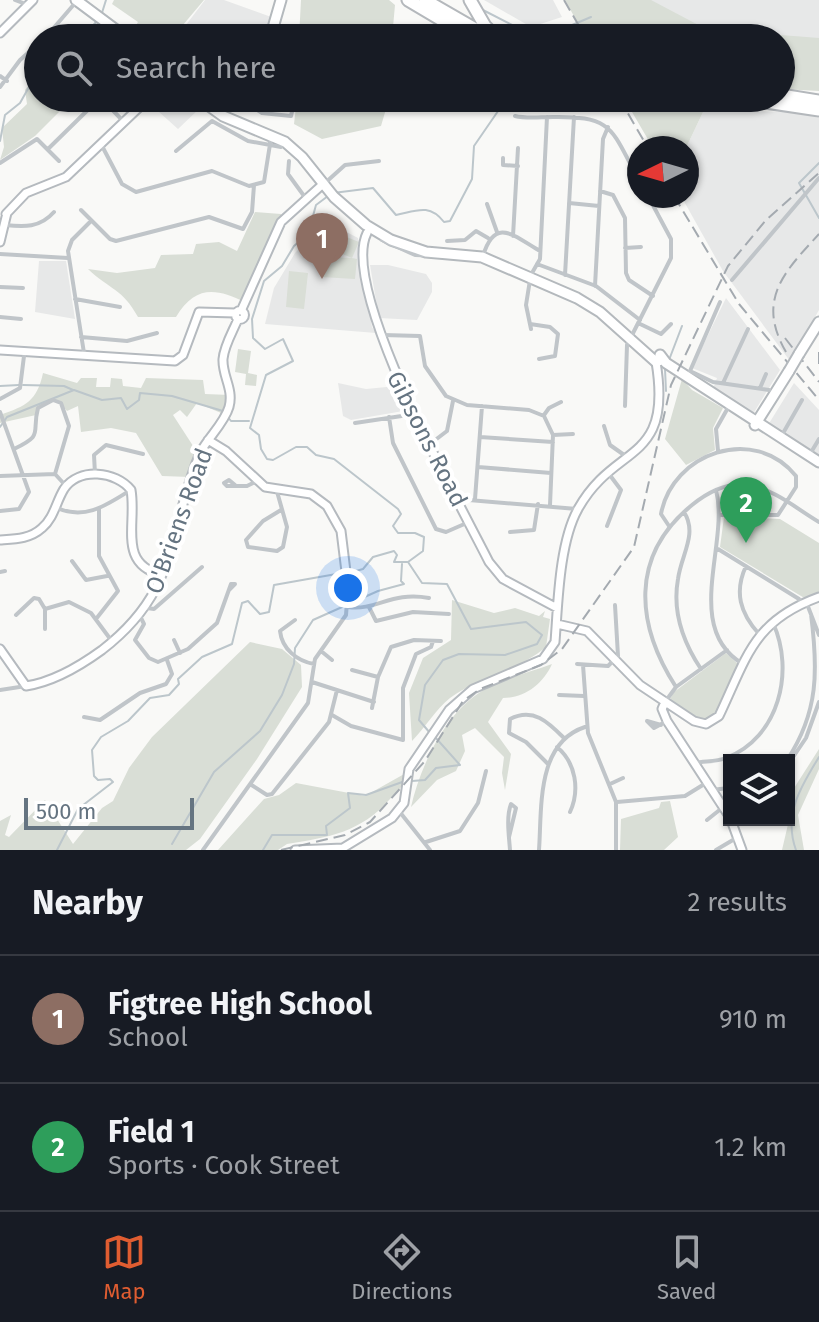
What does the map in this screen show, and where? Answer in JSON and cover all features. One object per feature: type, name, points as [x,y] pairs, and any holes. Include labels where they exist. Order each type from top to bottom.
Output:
[{"type":"highway","points":[[408,0],[448,24]]},
{"type":"highway","points":[[425,0],[467,24]]},
{"type":"highway","points":[[470,0],[486,24]]},
{"type":"highway","points":[[795,93],[819,94]]},
{"type":"highway","points":[[795,96],[819,101]]},
{"type":"highway","points":[[795,106],[819,110]]},
{"type":"main road","points":[[274,24],[281,0]]},
{"type":"main road","points":[[74,1],[106,24]]},
{"type":"main road","points":[[214,112],[230,124],[293,152],[326,191],[373,234],[411,249],[482,257],[591,306],[658,361],[689,374],[729,406],[759,421],[779,438],[819,462]]},
{"type":"main road","points":[[217,112],[285,142],[302,157],[326,191]]},
{"type":"main road","points":[[801,355],[819,322]]},
{"type":"main road","points":[[759,421],[819,328]]},
{"type":"street","points":[[15,0],[30,2]]},
{"type":"street","points":[[56,24],[74,1]]},
{"type":"street","points":[[0,33],[30,2]]},
{"type":"street","points":[[0,87],[24,56]]},
{"type":"street","points":[[0,76],[7,81]]},
{"type":"street","points":[[48,149],[86,112]]},
{"type":"street","points":[[114,112],[123,121]]},
{"type":"street","points":[[0,242],[3,213],[25,189],[73,170],[133,112]]},
{"type":"street","points":[[260,112],[292,115],[293,112]]},
{"type":"street","points":[[515,116],[591,117],[608,127],[627,159]]},
{"type":"street","points":[[539,359],[555,356],[558,334],[550,327],[531,327],[526,293],[540,251],[547,117]]},
{"type":"street","points":[[565,275],[574,117]]},
{"type":"street","points":[[176,151],[211,121],[248,141],[270,141],[281,147]]},
{"type":"street","points":[[595,286],[604,133],[608,127]]},
{"type":"street","points":[[0,163],[37,139],[59,161]]},
{"type":"street","points":[[101,144],[128,190],[136,192],[212,171],[254,185],[266,181],[270,141]]},
{"type":"street","points":[[513,236],[518,148]]},
{"type":"street","points":[[503,158],[502,168],[518,166]]},
{"type":"street","points":[[289,161],[288,174],[307,200]]},
{"type":"street","points":[[326,191],[345,165],[379,161]]},
{"type":"street","points":[[732,280],[819,178]]},
{"type":"street","points":[[81,210],[116,241],[209,217],[243,229],[252,212],[254,185]]},
{"type":"street","name":"O'Briens Road","points":[[0,690],[52,679],[112,642],[147,608],[162,575],[200,453],[230,404],[223,359],[238,314],[281,222],[307,200],[326,191]]},
{"type":"street","points":[[600,191],[613,195],[625,218],[625,267],[629,280],[653,296]]},
{"type":"street","points":[[569,203],[599,206]]},
{"type":"street","points":[[625,406],[627,345],[670,262],[672,247],[654,208]]},
{"type":"street","points":[[487,209],[497,232]]},
{"type":"street","points":[[1,229],[30,227],[46,220],[54,212]]},
{"type":"street","points":[[84,356],[68,258],[72,240],[91,221]]},
{"type":"street","points":[[451,242],[465,240],[477,229],[489,238]]},
{"type":"street","points":[[497,232],[513,236],[540,251]]},
{"type":"street","points":[[482,257],[489,238],[497,232]]},
{"type":"street","name":"Gibsons Road","points":[[373,234],[380,336],[388,360],[499,576],[556,605],[557,620]]},
{"type":"street","points":[[625,248],[641,247]]},
{"type":"street","points":[[0,254],[68,258]]},
{"type":"street","points":[[537,264],[595,286],[639,322],[661,334],[671,324]]},
{"type":"street","points":[[0,287],[23,288]]},
{"type":"street","points":[[75,299],[120,307]]},
{"type":"street","points":[[689,374],[720,302]]},
{"type":"street","points":[[0,352],[24,356],[176,363],[186,357],[199,319],[211,312],[238,314]]},
{"type":"street","points":[[0,317],[21,319]]},
{"type":"street","points":[[723,383],[748,329]]},
{"type":"street","points":[[81,337],[127,341],[157,333]]},
{"type":"street","points":[[380,336],[420,336],[425,366],[438,389],[453,401],[529,410],[544,416],[553,439],[550,505]]},
{"type":"street","points":[[0,352],[176,363]]},
{"type":"street","points":[[0,399],[20,388],[24,356]]},
{"type":"street","points":[[295,850],[340,848],[385,824],[399,811],[408,776],[428,740],[468,691],[545,657],[554,646],[568,536],[577,510],[609,474],[651,435],[658,419],[658,361]]},
{"type":"street","points":[[760,388],[766,374]]},
{"type":"street","points":[[709,388],[723,383],[769,390]]},
{"type":"street","points":[[14,449],[32,440],[37,433],[38,408],[53,400],[61,403],[69,426],[55,474]]},
{"type":"street","points":[[779,438],[802,400]]},
{"type":"street","points":[[430,444],[447,431],[453,401]]},
{"type":"street","points":[[544,416],[549,408],[561,402]]},
{"type":"street","points":[[474,499],[482,406]]},
{"type":"street","points":[[718,451],[716,429],[729,406]]},
{"type":"street","points":[[355,423],[415,414]]},
{"type":"street","points":[[0,511],[16,510],[24,505],[29,492],[2,417]]},
{"type":"street","points":[[389,417],[393,443],[436,529],[446,532],[469,522]]},
{"type":"street","points":[[604,426],[610,445],[629,458]]},
{"type":"street","points":[[0,436],[7,432]]},
{"type":"street","points":[[480,437],[553,439],[573,434]]},
{"type":"street","points":[[808,455],[819,439]]},
{"type":"street","points":[[203,850],[308,703],[314,664],[348,607],[346,565],[339,524],[327,506],[311,494],[257,481],[226,451],[208,440]]},
{"type":"street","points":[[95,474],[94,455],[106,445],[143,454]]},
{"type":"street","points":[[669,526],[661,514],[670,486],[694,462],[718,451],[757,452],[791,470],[797,483],[775,516],[721,515]]},
{"type":"street","points":[[478,467],[552,473]]},
{"type":"street","points":[[0,476],[55,474],[66,486]]},
{"type":"street","points":[[0,540],[25,538],[41,529],[66,486],[95,474],[114,476],[131,490],[133,555],[140,566],[162,575]]},
{"type":"street","points":[[607,526],[621,490],[609,474]]},
{"type":"street","points":[[235,485],[247,486],[257,481]]},
{"type":"street","points":[[676,687],[654,646],[645,597],[651,556],[669,526],[716,490],[747,485],[766,490],[817,521],[819,514]]},
{"type":"street","points":[[276,488],[287,527],[282,549],[248,547],[246,540],[252,532],[281,510]]},
{"type":"street","points":[[55,508],[80,515],[131,490]]},
{"type":"street","points":[[716,490],[721,515],[709,592],[712,612],[727,650],[743,664]]},
{"type":"street","points":[[458,500],[565,506],[577,510]]},
{"type":"street","points":[[510,532],[534,530],[538,504]]},
{"type":"street","points":[[96,619],[118,591],[107,576],[99,556],[99,508]]},
{"type":"street","points":[[684,512],[691,529],[677,580],[677,615],[683,635],[701,669]]},
{"type":"street","points":[[718,549],[804,603],[819,635]]},
{"type":"street","points":[[72,561],[86,580],[107,576]]},
{"type":"street","points":[[746,566],[739,585],[740,604],[759,634]]},
{"type":"street","points":[[147,608],[154,609],[202,567]]},
{"type":"street","points":[[140,616],[145,623],[135,640],[151,660],[167,660],[212,630],[229,590]]},
{"type":"street","points":[[348,607],[369,607],[404,595],[426,596]]},
{"type":"street","points":[[557,620],[587,631],[614,662],[665,702],[696,722],[713,723],[759,634],[772,622],[819,597]]},
{"type":"street","points":[[16,615],[34,598],[39,599],[45,609],[46,631]]},
{"type":"street","name":"Gibsons Road","points":[[546,601],[559,601]]},
{"type":"street","points":[[45,609],[69,602],[85,608],[112,642]]},
{"type":"street","points":[[615,605],[619,650],[614,662],[608,666],[580,665],[586,726],[592,749],[616,802],[616,850]]},
{"type":"street","points":[[369,607],[376,621],[413,612],[447,615]]},
{"type":"street","points":[[792,754],[813,711],[818,683],[819,658],[811,614]]},
{"type":"street","points":[[295,620],[280,631],[280,637],[294,657],[314,664]]},
{"type":"street","points":[[693,765],[728,757],[758,735],[770,720],[780,695],[783,675],[781,646],[772,622]]},
{"type":"street","points":[[174,640],[180,653]]},
{"type":"street","points":[[312,682],[374,705],[378,677],[392,646],[414,640],[441,641]]},
{"type":"street","points":[[332,715],[351,726],[403,740],[403,685],[416,654],[431,647],[433,641]]},
{"type":"street","points":[[0,649],[26,686]]},
{"type":"street","points":[[723,806],[664,723],[662,709],[676,687],[727,650]]},
{"type":"street","points":[[321,651],[332,660]]},
{"type":"street","points":[[84,717],[100,720],[140,693],[166,684],[172,674],[167,660]]},
{"type":"street","points":[[357,664],[354,670],[378,677]]},
{"type":"street","points":[[250,784],[271,796],[332,715],[337,690]]},
{"type":"street","points":[[559,695],[584,696]]},
{"type":"street","points":[[794,754],[806,738],[819,702]]},
{"type":"street","points":[[548,764],[526,742],[509,733],[510,719],[522,714],[539,716],[564,738]]},
{"type":"street","points":[[539,850],[548,764],[564,738],[586,726]]},
{"type":"street","points":[[557,747],[566,756],[576,782],[570,812]]},
{"type":"street","points":[[426,842],[460,831],[478,803],[486,771]]},
{"type":"street","points":[[610,784],[623,778]]},
{"type":"street","points":[[616,802],[685,796],[709,786],[723,787]]},
{"type":"street","points":[[509,837],[516,819],[516,808],[511,804],[509,808],[509,837],[510,850]]},
{"type":"street","points":[[707,820],[723,808]]},
{"type":"street","points":[[399,811],[430,850]]},
{"type":"street","points":[[733,826],[742,850]]},
{"type":"street","points":[[716,850],[738,837]]},
{"type":"shaded area","points":[[114,0],[204,0],[184,24],[137,24],[112,4]]},
{"type":"shaded area","points":[[205,0],[224,0],[274,18],[271,24],[187,24]]},
{"type":"shaded area","points":[[301,0],[389,0],[395,5],[393,24],[300,24]]},
{"type":"shaded area","points":[[484,0],[553,0],[562,17],[540,24],[526,24]]},
{"type":"shaded area","points":[[565,0],[651,0],[697,24],[578,24]]},
{"type":"shaded area","points":[[566,0],[819,0],[819,91],[795,58],[795,24],[579,24]]},
{"type":"shaded area","points":[[795,36],[819,38],[819,91],[795,90]]},
{"type":"shaded area","points":[[24,107],[24,112],[59,112],[35,136],[0,160],[4,147],[2,128]]},
{"type":"shaded area","points":[[159,112],[196,112],[178,129]]},
{"type":"shaded area","points":[[295,112],[385,112],[381,126],[322,139],[294,124]]},
{"type":"shaded area","points":[[632,112],[703,112],[692,136],[646,136]]},
{"type":"shaded area","points":[[703,112],[794,112],[819,118],[819,310],[790,361],[723,271],[688,208],[699,208],[699,136],[692,136]]},
{"type":"shaded area","points":[[255,212],[281,214],[281,222],[245,302],[225,294],[207,292],[191,299],[176,317],[138,317],[121,295],[88,269],[117,273],[155,268],[161,255],[193,254],[196,244],[219,242],[237,251]]},
{"type":"shaded area","points":[[320,218],[358,238],[372,327],[376,333],[265,324],[274,288],[295,253],[311,237]]},
{"type":"shaded area","points":[[329,230],[359,242],[352,258],[323,246]]},
{"type":"shaded area","points":[[323,257],[357,259],[355,279],[321,277]]},
{"type":"shaded area","points":[[39,261],[66,261],[75,319],[35,312]]},
{"type":"shaded area","points":[[370,265],[388,265],[426,274],[432,283],[432,292],[417,320],[379,318]]},
{"type":"shaded area","points":[[289,271],[308,273],[304,309],[286,307]]},
{"type":"shaded area","points":[[726,298],[780,370],[753,414],[713,389],[717,378],[692,368]]},
{"type":"shaded area","points":[[238,349],[251,351],[248,373],[257,375],[256,386],[245,385],[246,374],[235,372]]},
{"type":"shaded area","points":[[43,373],[77,383],[81,378],[97,378],[96,387],[110,387],[111,378],[122,379],[123,386],[141,388],[146,378],[203,380],[205,394],[230,395],[226,415],[197,403],[187,417],[180,410],[173,415],[197,452],[190,477],[162,476],[136,433],[111,428],[81,432],[78,406],[67,411],[58,402],[49,401],[36,415],[0,423],[0,415],[17,409],[34,396]]},
{"type":"shaded area","points":[[682,379],[692,390],[723,408],[713,428],[715,450],[686,465],[665,439]]},
{"type":"shaded area","points":[[338,383],[366,389],[397,386],[409,410],[351,420],[343,416]]},
{"type":"shaded area","points":[[794,383],[819,410],[819,457],[768,425]]},
{"type":"shaded area","points":[[724,517],[780,519],[819,543],[819,594],[806,599],[720,547]]},
{"type":"shaded area","points":[[452,600],[494,613],[515,608],[539,616],[545,611],[543,617],[550,619],[546,647],[523,662],[450,698],[412,741],[409,693],[423,658],[451,640]]},
{"type":"shaded area","points":[[250,642],[282,649],[301,665],[302,687],[257,759],[200,839],[186,850],[0,850],[0,821],[11,815],[5,835],[9,837],[45,800],[73,844],[102,808],[113,801],[129,768],[152,737]]},
{"type":"shaded area","points":[[726,653],[739,665],[718,715],[703,723],[669,701],[674,692]]},
{"type":"shaded area","points":[[552,664],[544,678],[532,688],[519,696],[503,698],[488,722],[511,754],[505,790],[502,773],[504,757],[475,728],[462,735],[465,751],[456,771],[437,780],[411,807],[436,742],[457,713],[482,691]]},
{"type":"shaded area","points":[[819,749],[819,769],[798,815],[804,850],[782,850],[788,826],[795,826],[795,787]]},
{"type":"shaded area","points":[[406,773],[401,788],[379,810],[343,832],[287,844],[278,850],[218,850],[264,799],[279,795],[296,783],[365,796]]},
{"type":"shaded area","points":[[670,801],[678,837],[664,850],[620,850],[621,819],[659,808],[661,802]]},
{"type":"waterway","points":[[101,16],[106,0]]},
{"type":"waterway","points":[[481,9],[510,24]]},
{"type":"waterway","points":[[574,24],[591,17]]},
{"type":"waterway","points":[[94,24],[97,21]]},
{"type":"waterway","points":[[0,141],[5,115],[24,96]]},
{"type":"waterway","points":[[333,193],[373,188],[396,215],[427,210],[444,222],[450,221],[472,179],[474,146],[497,112]]},
{"type":"waterway","points":[[819,163],[799,183],[819,218]]},
{"type":"waterway","points":[[328,196],[316,205],[308,234],[294,246],[282,266],[264,281],[252,319],[253,338],[265,349],[283,339],[293,361],[266,375],[250,428],[259,435],[261,449],[267,459],[273,460],[296,447],[307,447],[316,455],[334,459],[398,509],[401,514],[393,526],[398,533],[415,533],[424,537],[423,551],[408,562],[422,583],[447,584],[471,629],[526,622],[542,635],[537,644],[505,655],[459,654],[443,660],[425,685],[419,720],[430,733]]},
{"type":"waterway","points":[[669,360],[682,326]]},
{"type":"waterway","points":[[665,369],[666,391]]},
{"type":"waterway","points":[[0,386],[19,385]]},
{"type":"waterway","points":[[23,385],[64,386],[73,390]]},
{"type":"waterway","points":[[0,427],[7,417],[74,390],[102,400],[121,398],[127,409],[139,400],[140,393],[172,396],[223,411]]},
{"type":"waterway","points":[[227,416],[231,421],[249,421]]},
{"type":"waterway","points":[[349,573],[363,569],[373,557],[394,551],[397,555],[394,562],[407,562]]},
{"type":"waterway","points":[[172,844],[214,772],[260,731],[282,695],[294,664],[295,648],[313,620],[378,591],[404,584],[401,581],[402,564]]},
{"type":"waterway","points":[[57,850],[78,809],[113,782],[110,779],[98,780],[94,776],[92,750],[101,737],[128,721],[150,698],[169,695],[179,684],[178,679],[202,657],[232,644],[242,603],[248,601],[260,614],[269,612],[274,585],[342,573]]},
{"type":"waterway","points":[[412,781],[425,780],[436,768],[460,765],[435,737]]},
{"type":"waterway","points":[[796,850],[793,813],[800,790],[819,757]]},
{"type":"waterway","points":[[263,850],[272,835],[327,835],[326,826],[350,808],[348,793],[366,795],[405,781]]},
{"type":"railway","points":[[564,0],[578,24]]},
{"type":"railway","points":[[627,112],[641,136]]},
{"type":"railway","points":[[281,850],[345,835],[370,822],[425,761],[463,701],[480,689],[541,665],[562,649],[634,547],[671,385],[728,266],[766,220],[819,173]]},
{"type":"railway","points":[[681,208],[739,304],[819,400]]},
{"type":"railway","points":[[786,352],[777,334],[774,302],[785,274],[819,234]]},
{"type":"railway","points":[[785,338],[819,382]]},
{"type":"railway","points":[[819,352],[819,367]]},
{"type":"place","name":"Figtree High School","points":[[322,279]]},
{"type":"place","name":"Field 1","points":[[746,543]]}]
